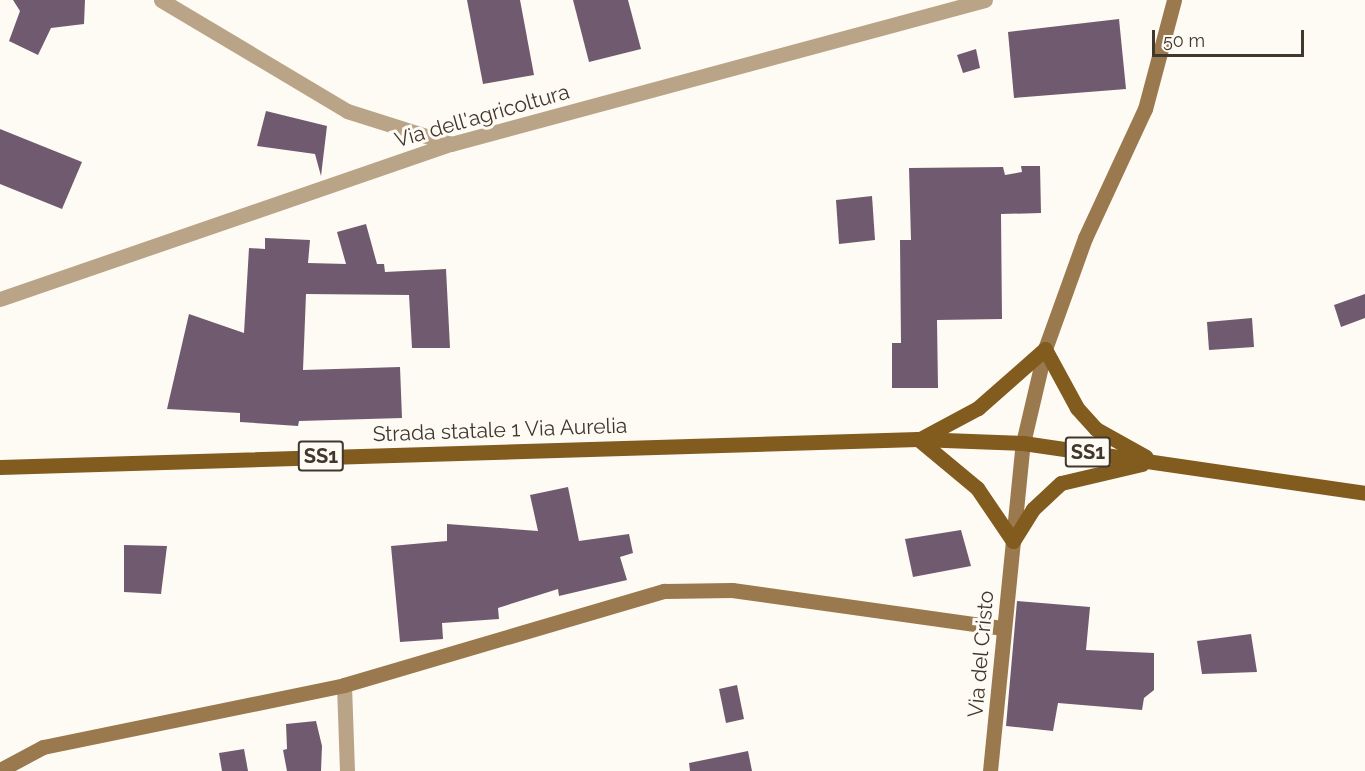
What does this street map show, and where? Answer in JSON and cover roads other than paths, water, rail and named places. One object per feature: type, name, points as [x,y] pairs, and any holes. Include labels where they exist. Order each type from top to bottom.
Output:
[{"type":"main road","points":[[1045,349],[1077,408],[1096,429],[1154,462],[1061,483],[1033,509],[1013,541],[977,488],[918,439],[978,408],[1045,349]]},
{"type":"main road","name":"SS1","points":[[918,439],[1023,443],[1365,493]]},
{"type":"main road","name":"Strada statale 1 Via Aurelia","points":[[0,466],[918,439]]},
{"type":"street","points":[[161,0],[346,111],[451,144]]},
{"type":"street","name":"Via dell'agricoltura","points":[[0,299],[451,144],[985,0]]},
{"type":"street","name":"Via del Cristo","points":[[990,771],[1023,443],[1045,349],[1085,238],[1145,109],[1174,0]]},
{"type":"street","points":[[0,770],[43,747],[344,685],[664,591],[696,588],[1003,628]]},
{"type":"street","points":[[344,685],[347,771]]}]
